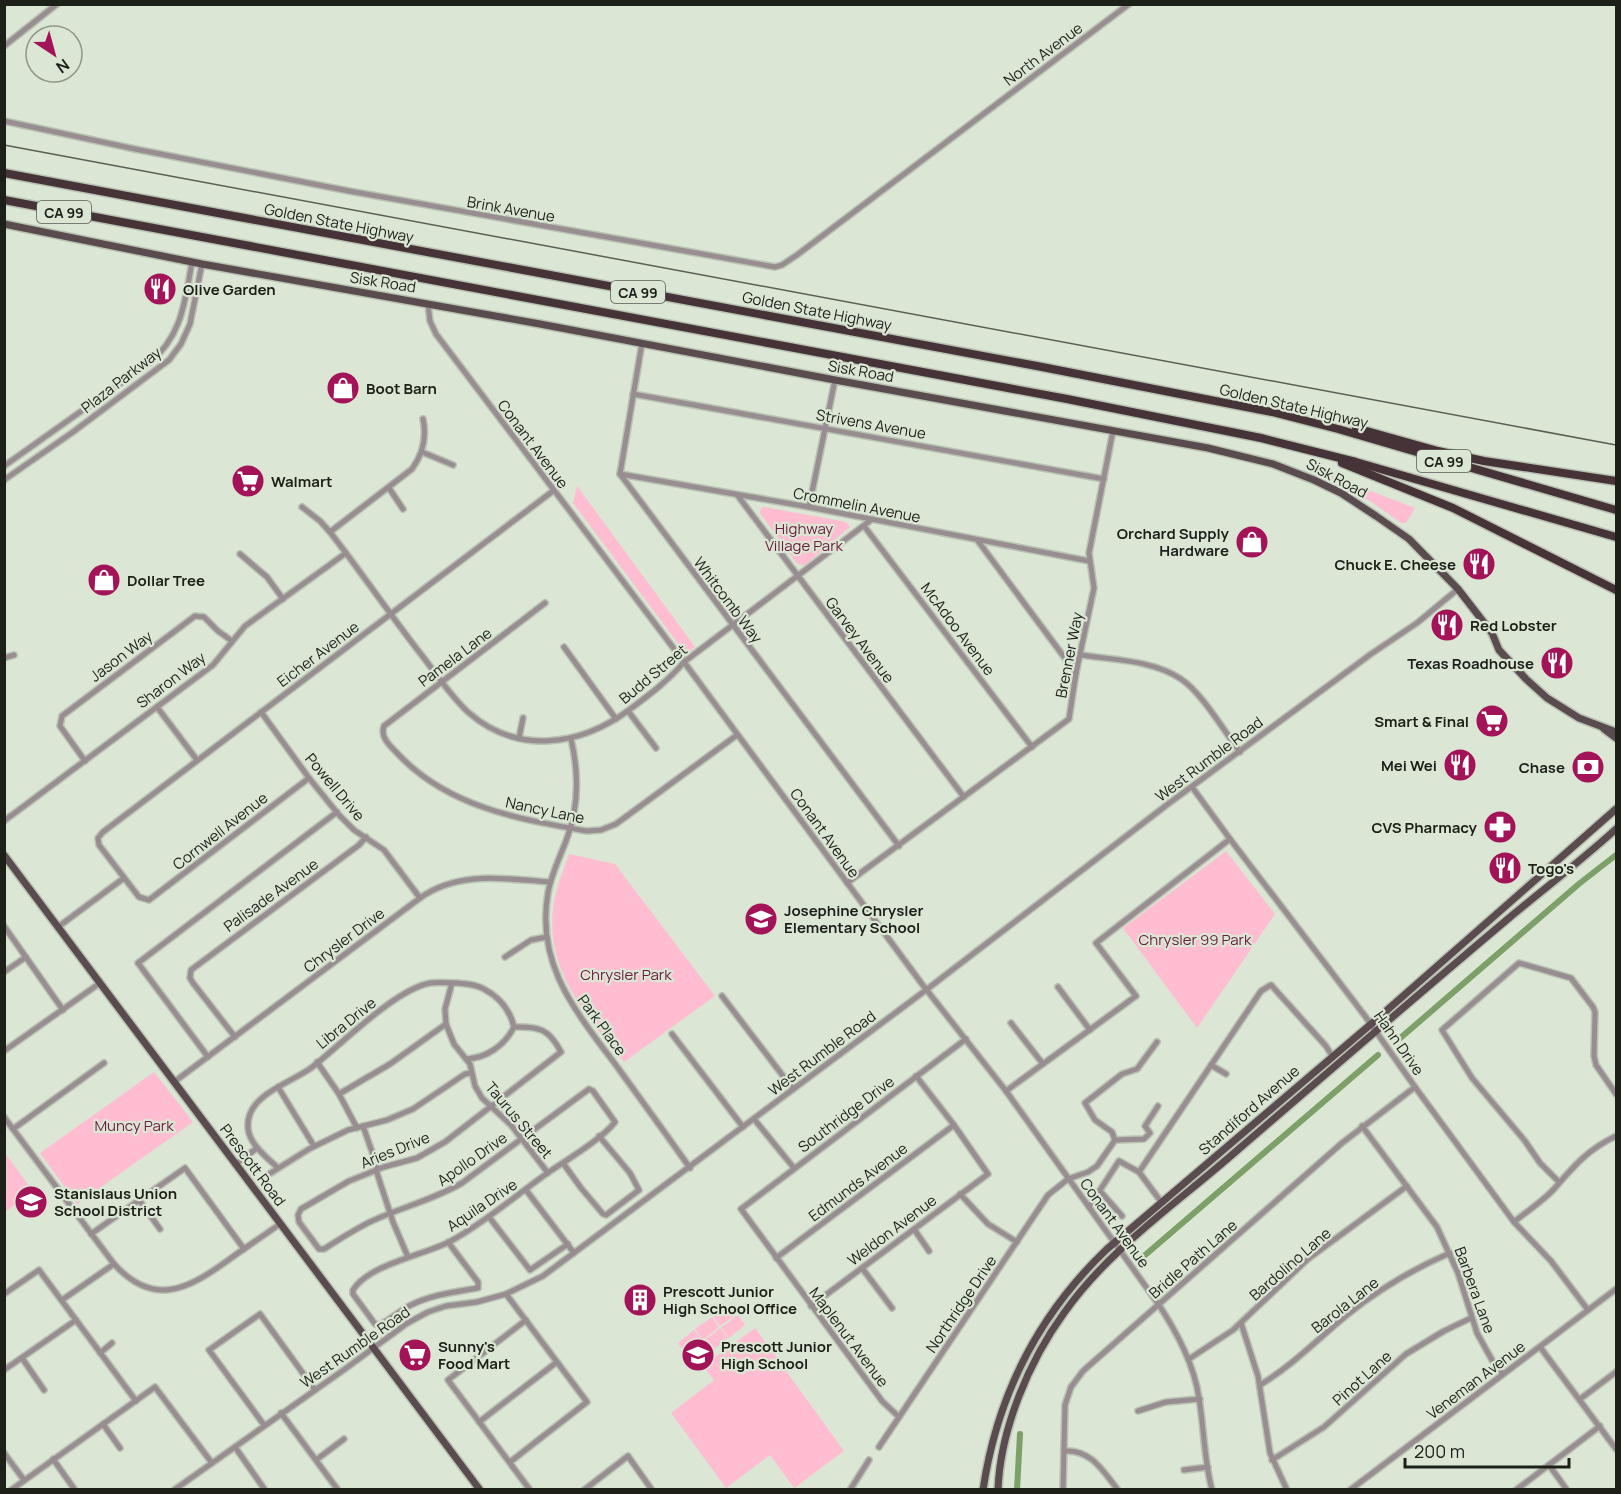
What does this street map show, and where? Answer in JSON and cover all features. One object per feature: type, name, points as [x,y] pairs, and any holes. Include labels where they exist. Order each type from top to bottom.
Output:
[{"type":"highway","name":"Golden State Highway","points":[[4,173],[1272,412],[1617,510]]},
{"type":"highway","name":"CA 99","points":[[4,200],[1067,399],[1290,444],[1617,537]]},
{"type":"highway","points":[[1272,412],[1340,423],[1438,451],[1484,461],[1617,481]]},
{"type":"highway","points":[[1290,444],[1435,499],[1617,590]]},
{"type":"main road","name":"Sisk Road","points":[[4,224],[202,264],[1113,431],[1244,456],[1273,464],[1314,480],[1362,506],[1403,535],[1458,589],[1492,633],[1499,650],[1526,679],[1547,698],[1564,709],[1602,728],[1617,732]]},
{"type":"main road","points":[[1602,728],[1617,738]]},
{"type":"main road","name":"Standiford Avenue","points":[[984,1490],[990,1455],[1006,1399],[1038,1331],[1077,1279],[1617,809]]},
{"type":"main road","name":"Standiford Avenue","points":[[998,1490],[1004,1449],[1027,1377],[1046,1341],[1084,1286],[1121,1250],[1336,1064],[1617,829]]},
{"type":"main road","points":[[1605,839],[1617,836]]},
{"type":"main road","name":"Prescott Road","points":[[4,855],[480,1490]]},
{"type":"street","points":[[4,46],[57,4]]},
{"type":"street","name":"North Avenue","points":[[972,123],[1129,4]]},
{"type":"street","name":"Brink Avenue","points":[[4,121],[349,191],[769,267],[779,266],[789,261],[972,123]]},
{"type":"street","name":"Plaza Parkway","points":[[4,466],[150,363],[165,349],[180,321],[192,262]]},
{"type":"street","name":"Plaza Parkway","points":[[4,480],[168,361],[181,344],[190,324],[202,264]]},
{"type":"street","name":"Conant Avenue","points":[[428,304],[430,321],[436,334],[684,662],[927,990],[1006,1091],[1159,1305],[1189,1359],[1200,1399],[1212,1490]]},
{"type":"street","points":[[620,474],[642,343]]},
{"type":"street","points":[[808,507],[835,380]]},
{"type":"street","name":"Strivens Avenue","points":[[633,394],[1104,479]]},
{"type":"street","points":[[330,532],[412,469],[422,452],[425,436],[423,419]]},
{"type":"street","name":"Brenner Way","points":[[847,883],[1070,719],[1095,583],[1089,553],[1113,431]]},
{"type":"street","points":[[422,452],[453,465]]},
{"type":"street","name":"Crommelin Avenue","points":[[620,474],[808,507],[1089,561]]},
{"type":"street","name":"Whitcomb Way","points":[[620,474],[899,846]]},
{"type":"street","points":[[388,488],[403,509]]},
{"type":"street","name":"Eicher Avenue","points":[[124,878],[102,850],[98,838],[103,832],[553,491]]},
{"type":"street","name":"Garvey Avenue","points":[[738,496],[964,797]]},
{"type":"street","name":"Budd Street","points":[[302,507],[330,532],[457,702],[475,717],[495,729],[519,738],[546,741],[571,739],[594,731],[628,711],[666,682],[684,662],[871,520]]},
{"type":"street","name":"McAdoo Avenue","points":[[864,526],[1032,747]]},
{"type":"street","points":[[978,540],[1077,673]]},
{"type":"street","name":"Sharon Way","points":[[4,821],[213,664],[245,626],[346,553]]},
{"type":"street","points":[[240,554],[267,577],[283,598]]},
{"type":"street","name":"West Rumble Road","points":[[174,1490],[406,1324],[428,1312],[506,1294],[540,1278],[927,990],[1192,787],[1417,622],[1458,589]]},
{"type":"street","name":"Pamela Lane","points":[[382,733],[384,726],[545,603]]},
{"type":"street","name":"Jason Way","points":[[85,760],[63,731],[59,722],[62,716],[195,616],[200,615],[232,641]]},
{"type":"street","points":[[564,647],[616,719]]},
{"type":"street","points":[[4,658],[14,655]]},
{"type":"street","points":[[1081,655],[1151,667],[1175,676],[1195,692],[1240,752]]},
{"type":"street","points":[[157,707],[197,760]]},
{"type":"street","points":[[628,711],[656,748]]},
{"type":"street","name":"Powell Drive","points":[[261,712],[337,812],[354,830],[384,850],[420,898]]},
{"type":"street","points":[[519,738],[524,718]]},
{"type":"street","name":"Nancy Lane","points":[[382,733],[395,752],[417,772],[458,798],[492,811],[594,831],[616,824],[737,735]]},
{"type":"street","name":"Park Place","points":[[571,739],[577,778],[575,807],[570,828],[550,882],[546,911],[547,937],[556,974],[568,998],[690,1167]]},
{"type":"street","name":"Cornwell Avenue","points":[[124,878],[139,897],[146,900],[154,898],[309,778]]},
{"type":"street","name":"Hahn Drive","points":[[1192,787],[1371,1024],[1514,1222],[1551,1261],[1588,1310]]},
{"type":"street","points":[[208,1057],[138,963],[337,812]]},
{"type":"street","name":"Palisade Avenue","points":[[235,1037],[193,983],[190,973],[193,967],[359,845],[366,837]]},
{"type":"street","points":[[1006,1091],[1136,996],[1096,943],[1230,839]]},
{"type":"street","points":[[58,927],[124,878]]},
{"type":"street","name":"Chrysler Drive","points":[[174,1082],[439,886],[467,879],[489,878],[550,882]]},
{"type":"street","points":[[4,926],[63,1010]]},
{"type":"street","points":[[506,957],[531,940],[547,937]]},
{"type":"street","points":[[4,972],[26,957]]},
{"type":"street","points":[[1559,1182],[1540,1163],[1525,1141],[1472,1078],[1442,1030],[1520,963],[1571,978],[1595,1012],[1594,1056],[1596,1065],[1617,1094]]},
{"type":"street","points":[[4,1052],[100,983]]},
{"type":"street","name":"Libra Drive","points":[[277,1167],[250,1138],[248,1126],[252,1109],[262,1098],[278,1087],[309,1070],[396,999],[428,983],[471,984],[489,991],[502,1002],[514,1027]]},
{"type":"street","points":[[339,1094],[390,1064],[446,1024],[445,1009],[452,983]]},
{"type":"street","points":[[1139,1172],[1261,992],[1270,985],[1326,1046],[1332,1056]]},
{"type":"street","points":[[1058,987],[1090,1030]]},
{"type":"street","points":[[722,996],[794,1089]]},
{"type":"street","points":[[1011,1023],[1043,1064]]},
{"type":"street","name":"Taurus Street","points":[[446,1024],[454,1044],[470,1064],[471,1073],[482,1098],[506,1120],[548,1173]]},
{"type":"street","name":"Aries Drive","points":[[322,1250],[299,1222],[298,1212],[338,1186],[428,1152],[492,1107],[561,1052],[552,1038],[542,1030],[532,1026],[514,1027]]},
{"type":"street","points":[[466,1059],[488,1053],[507,1039],[514,1027]]},
{"type":"street","points":[[672,1034],[743,1127]]},
{"type":"street","name":"Southridge Drive","points":[[741,1209],[966,1039]]},
{"type":"street","points":[[1157,1042],[1137,1069],[1122,1074],[1085,1103],[1095,1120],[1112,1132],[1115,1140],[1144,1139],[1150,1133],[1145,1126],[1158,1106]]},
{"type":"street","points":[[317,1062],[360,1127],[408,1257]]},
{"type":"street","points":[[13,1129],[104,1064]]},
{"type":"street","points":[[1211,1065],[1226,1074]]},
{"type":"street","points":[[266,1176],[277,1167],[314,1146],[413,1109],[465,1074],[471,1073]]},
{"type":"street","points":[[916,1076],[954,1125]]},
{"type":"street","points":[[278,1087],[314,1146]]},
{"type":"street","name":"Bridle Path Lane","points":[[1063,1490],[1065,1404],[1076,1380],[1091,1364],[1362,1126],[1415,1087]]},
{"type":"street","name":"Apollo Drive","points":[[322,1250],[360,1226],[440,1196],[462,1183],[589,1089],[593,1091],[615,1122]]},
{"type":"street","points":[[4,1118],[114,1264],[128,1278],[145,1286],[162,1290],[173,1289],[198,1281],[280,1224]]},
{"type":"street","points":[[754,1119],[794,1168]]},
{"type":"street","name":"Aquila Drive","points":[[448,1242],[478,1282],[478,1287],[424,1300],[377,1325],[355,1297],[353,1290],[360,1283],[372,1274],[408,1257],[448,1242],[489,1217],[615,1122]]},
{"type":"street","name":"Weldon Avenue","points":[[811,1306],[988,1174],[954,1125]]},
{"type":"street","name":"Edmunds Avenue","points":[[776,1258],[954,1125]]},
{"type":"street","name":"Barbera Lane","points":[[1362,1126],[1437,1227],[1450,1253],[1471,1318],[1484,1347],[1503,1374]]},
{"type":"street","points":[[563,1163],[580,1188],[605,1215],[639,1190],[630,1173],[599,1136]]},
{"type":"street","points":[[1514,1222],[1545,1198],[1580,1158],[1598,1145],[1617,1136]]},
{"type":"street","name":"Northridge Drive","points":[[879,1447],[1048,1195],[1068,1179],[1097,1166],[1115,1140]]},
{"type":"street","points":[[236,1164],[257,1148]]},
{"type":"street","points":[[1089,1207],[1119,1161],[1139,1172],[1162,1203]]},
{"type":"street","points":[[91,1234],[185,1168],[244,1249]]},
{"type":"street","name":"Bardolino Lane","points":[[1189,1359],[1241,1323],[1308,1259],[1407,1186]]},
{"type":"street","points":[[526,1190],[574,1252]]},
{"type":"street","points":[[1100,1191],[1122,1216]]},
{"type":"street","points":[[960,1194],[988,1224],[1017,1242]]},
{"type":"street","points":[[139,1200],[160,1228]]},
{"type":"street","name":"Maplenut Avenue","points":[[741,1209],[882,1401],[899,1417]]},
{"type":"street","points":[[489,1217],[530,1270],[569,1246]]},
{"type":"street","points":[[914,1229],[930,1251]]},
{"type":"street","name":"Barola Lane","points":[[1260,1385],[1290,1365],[1376,1293],[1412,1271],[1450,1253]]},
{"type":"street","points":[[62,1300],[114,1264]]},
{"type":"street","points":[[862,1268],[892,1308]]},
{"type":"street","points":[[4,1294],[39,1270],[136,1401]]},
{"type":"street","name":"Veneman Avenue","points":[[1350,1490],[1617,1289]]},
{"type":"street","points":[[506,1294],[587,1402],[510,1462]]},
{"type":"street","points":[[264,1425],[209,1350],[260,1314],[315,1390]]},
{"type":"street","name":"Pinot Lane","points":[[1272,1460],[1324,1427],[1406,1354],[1471,1318]]},
{"type":"street","points":[[4,1370],[76,1320]]},
{"type":"street","points":[[526,1320],[448,1380],[530,1490]]},
{"type":"street","points":[[1241,1323],[1254,1357],[1272,1460],[1287,1490]]},
{"type":"street","points":[[100,1353],[112,1343]]},
{"type":"street","points":[[1540,1347],[1617,1449]]},
{"type":"street","points":[[22,1358],[44,1390]]},
{"type":"street","points":[[479,1422],[557,1362]]},
{"type":"street","points":[[1580,1400],[1617,1372]]},
{"type":"street","points":[[11,1490],[155,1387],[212,1463]]},
{"type":"street","points":[[1138,1411],[1166,1402],[1200,1399]]},
{"type":"street","points":[[281,1413],[338,1490]]},
{"type":"street","points":[[103,1424],[120,1448]]},
{"type":"street","points":[[1516,1490],[1600,1426]]},
{"type":"street","points":[[316,1460],[344,1439]]},
{"type":"street","points":[[235,1447],[265,1490]]},
{"type":"street","points":[[1064,1451],[1077,1451],[1089,1456],[1118,1490]]},
{"type":"street","points":[[4,1453],[24,1480]]},
{"type":"street","points":[[584,1490],[628,1456],[652,1490]]},
{"type":"street","points":[[53,1460],[75,1490]]},
{"type":"street","points":[[850,1490],[869,1460]]},
{"type":"street","points":[[1549,1465],[1567,1490]]},
{"type":"street","points":[[1184,1470],[1208,1467]]},
{"type":"green space","points":[[1303,465],[1415,508],[1406,523],[1401,523],[1370,501]]},
{"type":"green space","points":[[577,486],[695,647],[688,652],[683,650],[573,503]]},
{"type":"green space","name":"Highway Village Park","points":[[761,508],[846,522],[850,527],[805,565],[797,564],[760,513]]},
{"type":"green space","name":"Chrysler 99 Park","points":[[1226,851],[1275,914],[1197,1028],[1123,928]]},
{"type":"green space","name":"Chrysler Park","points":[[569,854],[615,864],[715,996],[624,1062],[579,1004],[558,961],[553,939],[552,915],[558,885]]},
{"type":"green space","name":"Muncy Park","points":[[154,1072],[193,1122],[77,1204],[40,1153]]},
{"type":"green space","points":[[5,1153],[35,1194],[30,1197],[28,1195],[5,1212]]},
{"type":"green space","points":[[730,1304],[737,1314],[720,1326],[713,1316]]},
{"type":"green space","points":[[738,1315],[745,1325],[729,1338],[721,1328]]},
{"type":"green space","points":[[712,1317],[719,1327],[703,1340],[695,1329]]},
{"type":"green space","points":[[720,1328],[728,1338],[711,1351],[704,1341]]},
{"type":"green space","points":[[755,1328],[844,1451],[794,1488],[770,1455],[726,1488],[671,1413],[714,1380],[703,1366]]},
{"type":"green space","points":[[694,1330],[702,1340],[685,1353],[678,1343]]},
{"type":"green space","points":[[703,1341],[710,1351],[693,1364],[686,1354]]},
{"type":"waterway","points":[[1398,1040],[1580,883],[1616,855]]},
{"type":"waterway","points":[[1144,1256],[1378,1055]]},
{"type":"waterway","points":[[1017,1490],[1020,1434]]},
{"type":"railway","points":[[4,145],[1616,445]]},
{"type":"place","name":"Olive Garden","points":[[160,289]]},
{"type":"place","name":"Boot Barn","points":[[343,388]]},
{"type":"place","name":"Walmart","points":[[248,481]]},
{"type":"place","name":"Orchard Supply Hardware","points":[[1252,542]]},
{"type":"place","name":"Chuck E. Cheese","points":[[1479,564]]},
{"type":"place","name":"Dollar Tree","points":[[104,580]]},
{"type":"place","name":"Red Lobster","points":[[1447,625]]},
{"type":"place","name":"Texas Roadhouse","points":[[1557,663]]},
{"type":"place","name":"Smart & Final","points":[[1492,721]]},
{"type":"place","name":"Mei Wei","points":[[1460,765]]},
{"type":"place","name":"Chase","points":[[1588,767]]},
{"type":"place","name":"CVS Pharmacy","points":[[1500,827]]},
{"type":"place","name":"Togo's","points":[[1505,868]]},
{"type":"place","name":"Josephine Chrysler Elementary School","points":[[761,919]]},
{"type":"place","name":"Stanislaus Union School District","points":[[31,1202]]},
{"type":"place","name":"Prescott Junior High School Office","points":[[640,1300]]},
{"type":"place","name":"Sunny's Food Mart","points":[[415,1355]]},
{"type":"place","name":"Prescott Junior High School","points":[[698,1355]]}]
